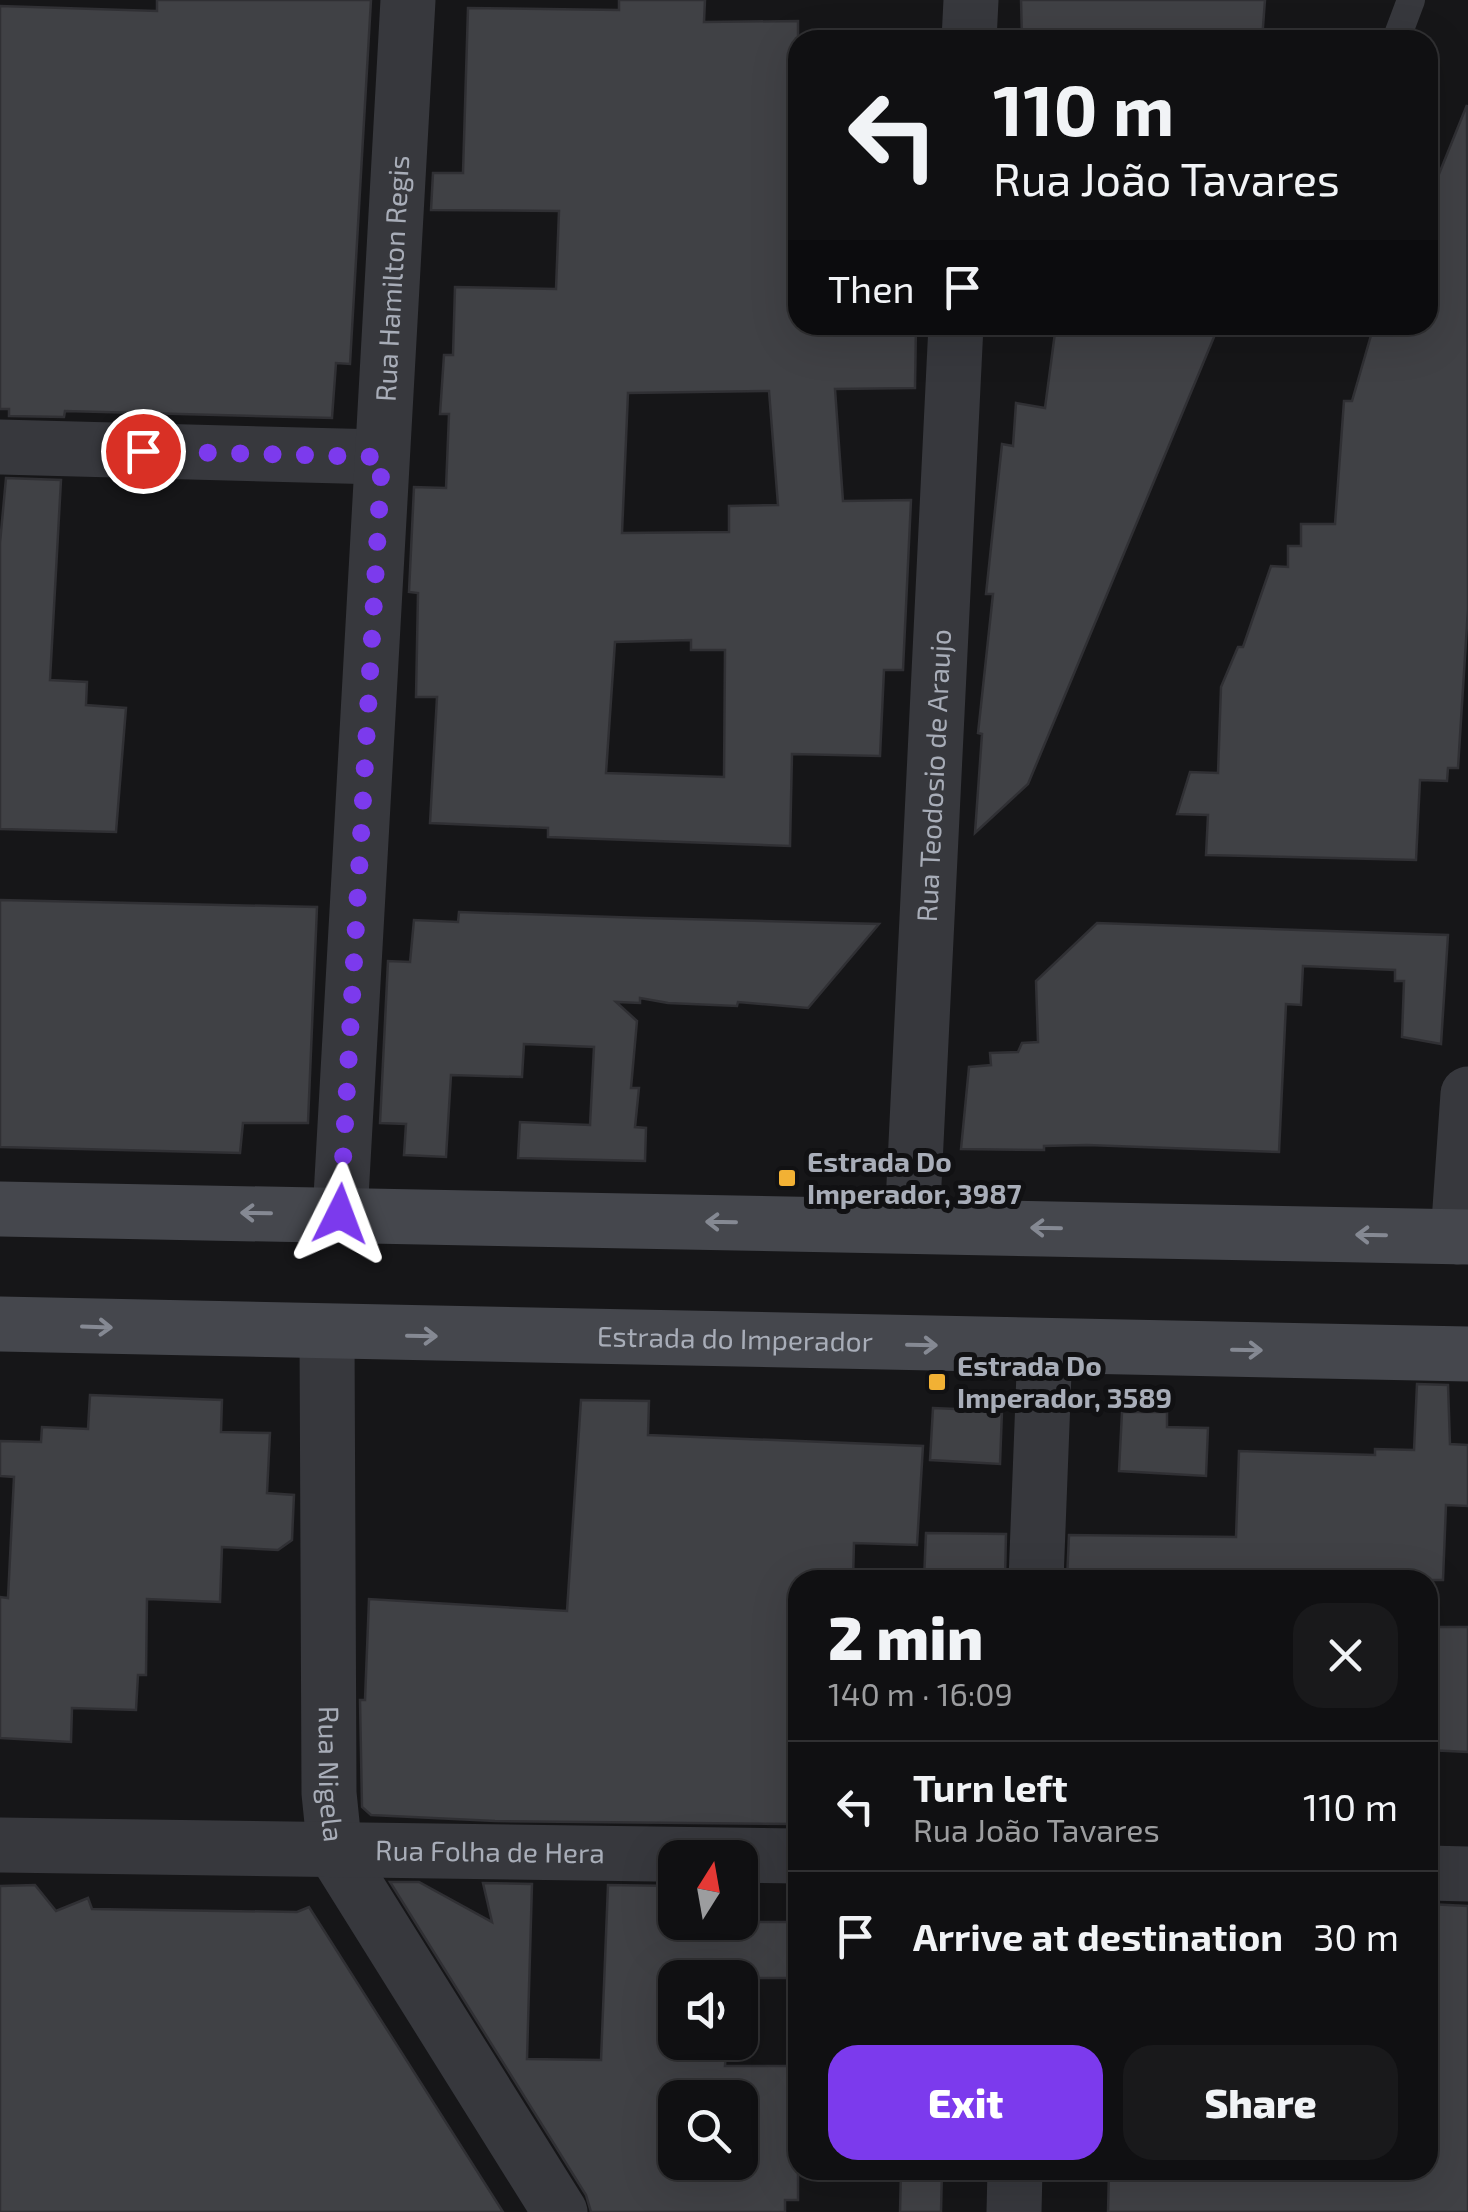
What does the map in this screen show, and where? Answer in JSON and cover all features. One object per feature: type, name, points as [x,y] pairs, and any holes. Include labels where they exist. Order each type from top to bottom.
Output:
[{"type":"main road","points":[[0,1209],[1463,1237]]},
{"type":"main road","name":"Estrada do Imperador","points":[[0,1324],[326,1334],[1468,1354]]},
{"type":"street","name":"Rua Hamilton Regis","points":[[340,1214],[408,0]]},
{"type":"street","points":[[970,30],[972,0]]},
{"type":"street","name":"Rua Teodosio de Araujo","points":[[912,1225],[956,335]]},
{"type":"street","points":[[0,447],[382,457]]},
{"type":"street","points":[[1463,1237],[1468,1094]]},
{"type":"street","name":"Rua Nigela","points":[[326,1334],[328,1793],[335,1852],[560,2212]]},
{"type":"street","points":[[1036,1570],[1045,1347]]},
{"type":"street","name":"Rua Folha de Hera","points":[[0,1845],[788,1856]]},
{"type":"street","points":[[1438,1873],[1468,1874]]},
{"type":"street","points":[[1014,2212],[1015,2180]]},
{"type":"lane","points":[[1400,30],[1412,0]]},
{"type":"building","points":[[157,0],[371,0],[350,364],[336,363],[332,418],[65,411],[64,417],[9,416],[9,409],[0,409],[0,6],[157,11]]},
{"type":"building","points":[[619,0],[705,0],[704,22],[798,21],[798,30],[788,30],[788,335],[916,335],[915,388],[835,389],[843,501],[911,500],[903,670],[884,670],[880,756],[792,754],[790,846],[548,837],[548,828],[430,823],[437,697],[416,697],[418,593],[409,592],[414,487],[446,488],[449,414],[440,414],[444,355],[453,355],[455,287],[556,289],[559,211],[431,210],[433,173],[463,173],[468,8],[619,10]],"holes":[[[769,391],[778,505],[729,506],[729,532],[622,533],[628,393]],[[691,640],[691,650],[725,650],[724,777],[606,773],[615,642]]]},
{"type":"building","points":[[1021,0],[1265,0],[1263,30],[1022,30]]},
{"type":"building","points":[[1467,105],[1468,609],[1458,768],[1448,768],[1447,781],[1420,780],[1416,860],[1206,855],[1208,815],[1177,814],[1190,772],[1218,773],[1221,687],[1238,647],[1243,647],[1271,566],[1288,567],[1288,546],[1301,546],[1301,524],[1335,524],[1344,401],[1352,401],[1371,335],[1438,335],[1438,176]]},
{"type":"building","points":[[1055,335],[1215,335],[1028,784],[975,833],[982,734],[978,733],[993,594],[986,594],[1002,444],[1013,446],[1016,403],[1045,408]]},
{"type":"building","points":[[6,478],[61,480],[50,680],[87,682],[86,705],[126,708],[116,832],[0,829],[0,543]]},
{"type":"building","points":[[0,900],[317,907],[308,1123],[243,1123],[240,1153],[0,1147]]},
{"type":"building","points":[[459,912],[879,924],[808,1008],[738,1002],[737,1006],[668,1003],[640,998],[640,1003],[616,1002],[637,1021],[631,1088],[639,1088],[635,1127],[646,1128],[645,1161],[518,1158],[520,1122],[590,1125],[594,1047],[524,1044],[522,1077],[451,1075],[446,1157],[404,1155],[406,1124],[380,1123],[388,961],[410,962],[414,920],[458,922]]},
{"type":"building","points":[[1097,923],[1448,935],[1441,1044],[1402,1037],[1404,981],[1395,981],[1395,970],[1303,966],[1301,1005],[1286,1004],[1279,1152],[1087,1145],[1044,1146],[1044,1150],[961,1149],[969,1067],[991,1065],[990,1053],[1018,1052],[1022,1043],[1038,1042],[1036,981]]},
{"type":"building","points":[[1417,1384],[1448,1385],[1450,1444],[1468,1445],[1468,1506],[1446,1505],[1443,1580],[1438,1580],[1438,1570],[1067,1570],[1069,1535],[1236,1537],[1239,1451],[1375,1455],[1375,1449],[1414,1450]]},
{"type":"building","points":[[90,1395],[222,1400],[221,1432],[270,1433],[267,1493],[294,1495],[292,1540],[278,1550],[222,1547],[220,1602],[147,1599],[146,1675],[138,1675],[136,1710],[72,1708],[71,1742],[0,1738],[0,1597],[8,1598],[14,1477],[0,1476],[0,1441],[41,1442],[42,1427],[88,1429]]},
{"type":"building","points":[[581,1400],[649,1401],[648,1435],[923,1446],[917,1545],[854,1543],[853,1570],[788,1570],[788,1824],[495,1821],[371,1815],[362,1807],[360,1700],[365,1700],[369,1599],[567,1611]]},
{"type":"building","points":[[933,1408],[1002,1411],[1000,1464],[930,1460]]},
{"type":"building","points":[[1122,1412],[1167,1412],[1167,1427],[1208,1428],[1206,1476],[1119,1471]]},
{"type":"building","points":[[926,1533],[1006,1534],[1005,1570],[924,1570]]},
{"type":"building","points":[[1438,1627],[1468,1627],[1468,1752],[1438,1750]]},
{"type":"building","points":[[390,1882],[419,1882],[492,1922],[483,1883],[532,1884],[527,2059],[601,2060],[608,1885],[658,1886],[658,1940],[758,1940],[758,1922],[788,1922],[788,1978],[758,1978],[758,1960],[658,1960],[658,2060],[725,2060],[725,2066],[788,2066],[788,2180],[798,2180],[798,2200],[785,2200],[785,2212],[591,2212],[586,2195]]},
{"type":"building","points":[[35,1885],[56,1911],[88,1898],[92,1909],[297,1912],[309,1907],[503,2212],[0,2212],[0,1886]]},
{"type":"building","points":[[1438,1904],[1468,1906],[1468,2212],[1108,2212],[1109,2180],[1438,2180]]},
{"type":"building","points":[[901,2180],[942,2180],[941,2212],[900,2212]]},
{"type":"place","name":"Estrada Do Imperador, 3987","points":[[787,1178]]},
{"type":"place","name":"Estrada Do Imperador, 3589","points":[[937,1382]]},
{"type":"route","points":[[143,451],[382,457],[340,1214]]}]
